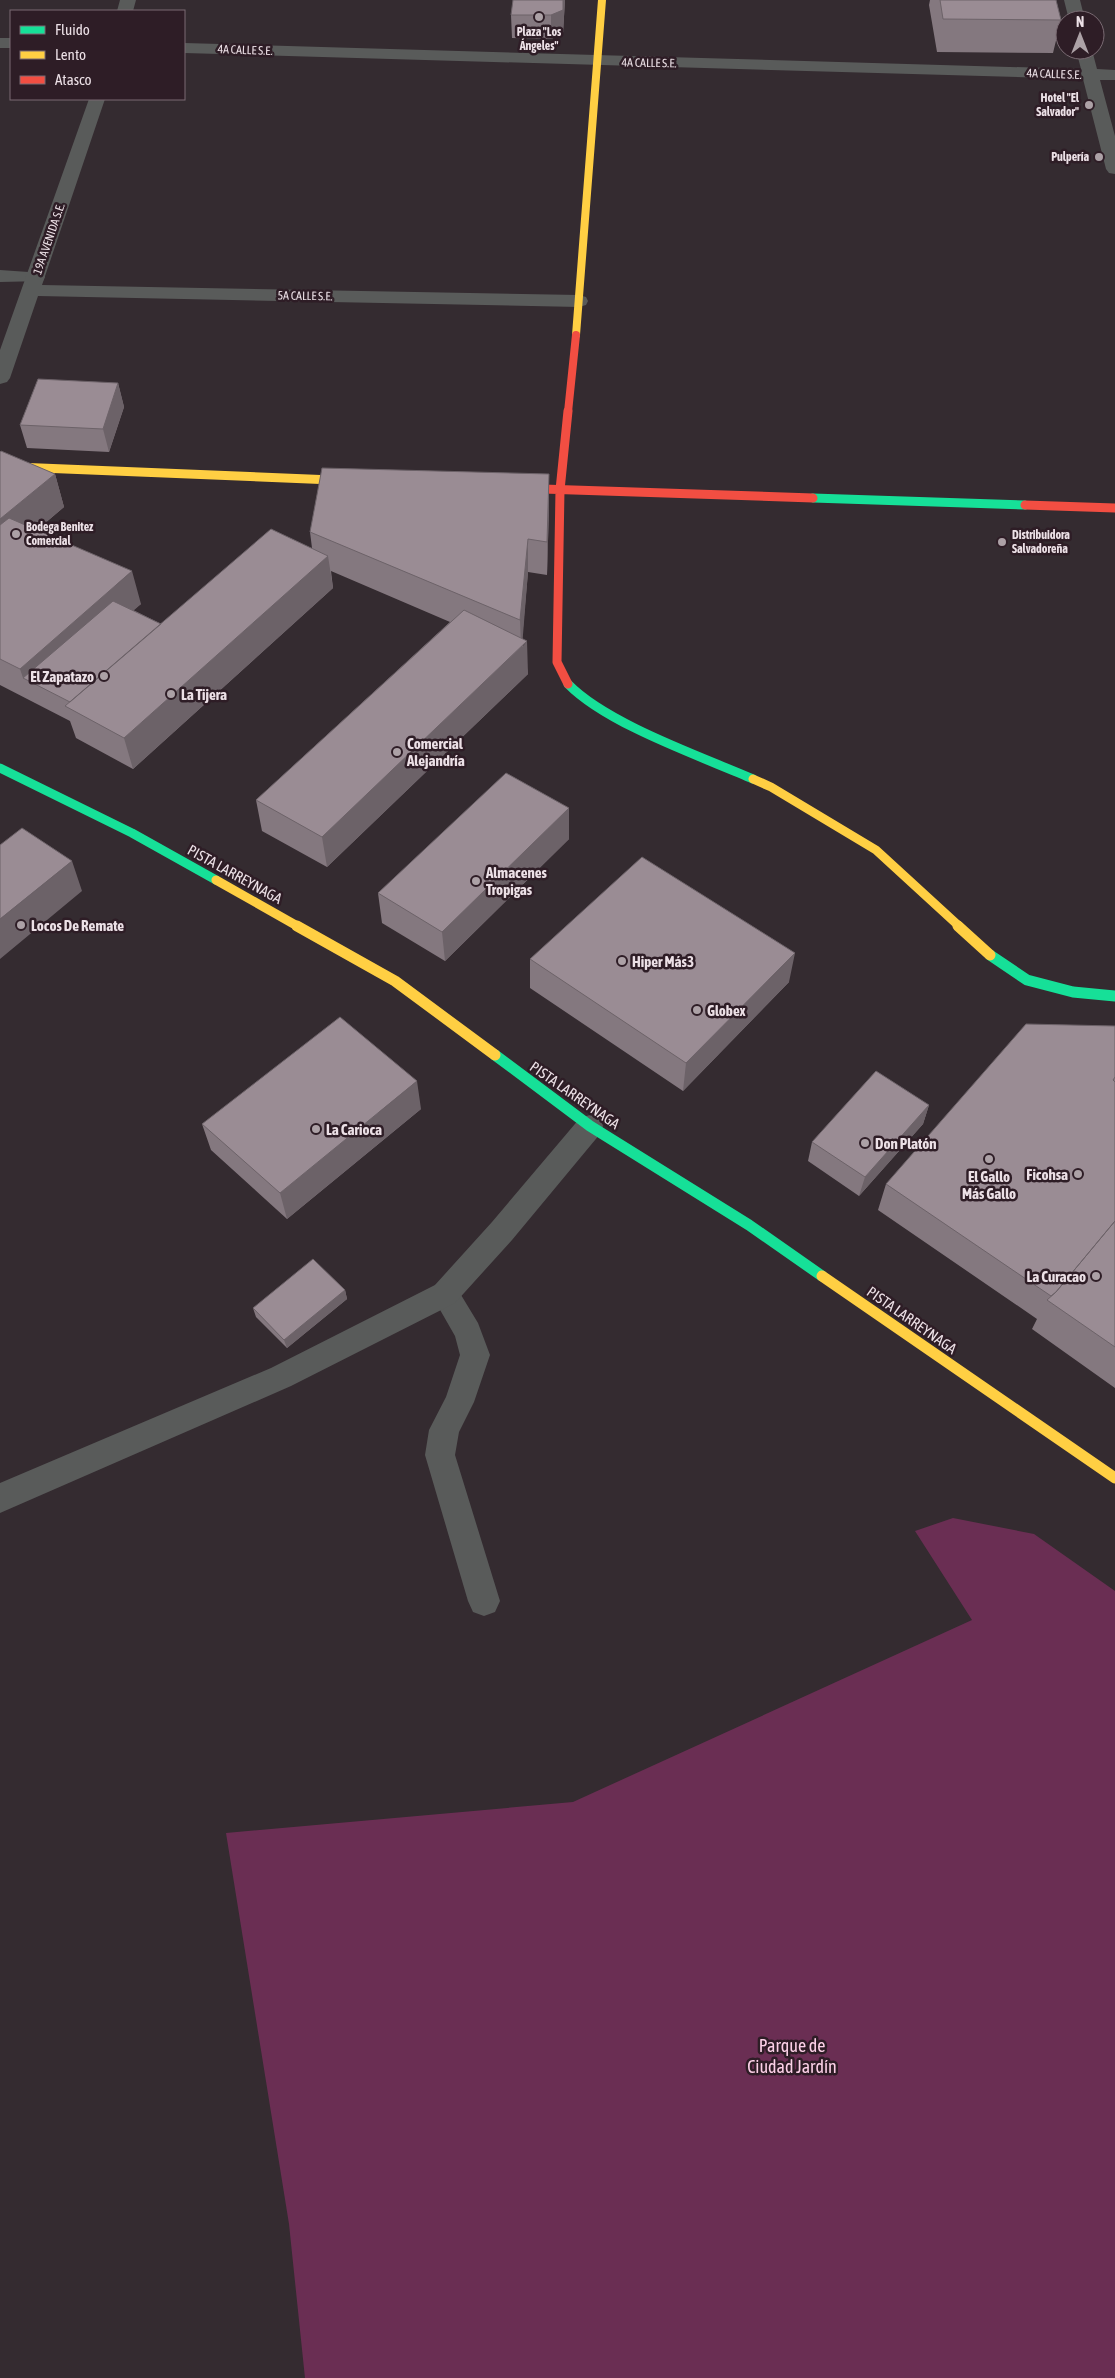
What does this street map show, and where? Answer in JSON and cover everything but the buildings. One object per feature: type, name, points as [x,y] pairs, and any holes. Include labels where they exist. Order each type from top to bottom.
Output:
[{"type":"street","points":[[602,0],[580,302],[560,490],[557,662],[571,690],[605,712],[771,787],[876,850],[988,954],[1027,980],[1072,992],[1115,996]]},
{"type":"street","name":"4A CALLE S.E.","points":[[185,48],[1115,75]]},
{"type":"street","points":[[1086,60],[1115,169]]},
{"type":"street","name":"19A AVENIDA S.E.","points":[[0,378],[97,100]]},
{"type":"street","name":"5A CALLE S.E.","points":[[0,276],[33,284],[580,302]]},
{"type":"street","points":[[0,461],[16,467],[372,482]]},
{"type":"street","points":[[530,488],[1115,508]]},
{"type":"street","name":"PISTA LARREYNAGA","points":[[0,768],[132,833],[395,981],[590,1126],[749,1225],[1015,1411],[1115,1478]]},
{"type":"street","points":[[0,1498],[281,1377],[444,1294],[502,1231],[590,1126]]},
{"type":"street","points":[[444,1294],[468,1332],[475,1355],[459,1402],[444,1430],[440,1455],[484,1601]]},
{"type":"green space","name":"Parque de Ciudad Jardín","points":[[953,1518],[1034,1534],[1115,1591],[1115,2378],[305,2378],[289,2224],[226,1833],[573,1802],[972,1620],[915,1531]]},
{"type":"traffic: fast","points":[[813,498],[1025,505]]},
{"type":"traffic: fast","points":[[568,684],[578,694],[597,707],[623,721],[753,779]]},
{"type":"traffic: fast","points":[[0,768],[132,833],[216,880]]},
{"type":"traffic: fast","points":[[990,955],[1027,980],[1073,992],[1115,996]]},
{"type":"traffic: fast","points":[[495,1055],[590,1126],[749,1225],[822,1276]]},
{"type":"traffic: slow","points":[[576,335],[602,0]]},
{"type":"traffic: slow","points":[[0,461],[16,467],[357,481]]},
{"type":"traffic: slow","points":[[753,779],[771,787],[876,850],[990,955]]},
{"type":"traffic: slow","points":[[216,880],[395,981],[495,1055]]},
{"type":"traffic: slow","points":[[822,1276],[1115,1478]]},
{"type":"traffic: jam","points":[[568,684],[557,662],[560,490],[576,335]]},
{"type":"traffic: jam","points":[[543,489],[813,498]]},
{"type":"traffic: jam","points":[[1025,505],[1115,508]]},
{"type":"place","name":"Plaza \"Los Ángeles\"","points":[[539,17]]},
{"type":"place","name":"Hotel \"El Salvador\"","points":[[1089,105]]},
{"type":"place","name":"Pulpería","points":[[1099,157]]},
{"type":"place","name":"Bodega Benitez Comercial","points":[[16,534]]},
{"type":"place","name":"Distribuidora Salvadoreña","points":[[1002,542]]},
{"type":"place","name":"El Zapatazo","points":[[104,676]]},
{"type":"place","name":"La Tijera","points":[[171,694]]},
{"type":"place","name":"Comercial Alejandría","points":[[397,752]]},
{"type":"place","name":"Almacenes Tropigas","points":[[476,881]]},
{"type":"place","name":"Locos De Remate","points":[[21,925]]},
{"type":"place","name":"Hiper Más3","points":[[622,961]]},
{"type":"place","name":"Globex","points":[[697,1010]]},
{"type":"place","name":"La Carioca","points":[[316,1129]]},
{"type":"place","name":"Don Platón","points":[[865,1143]]},
{"type":"place","name":"El Gallo Más Gallo","points":[[989,1159]]},
{"type":"place","name":"Ficohsa","points":[[1078,1174]]},
{"type":"place","name":"La Curacao","points":[[1096,1276]]}]
